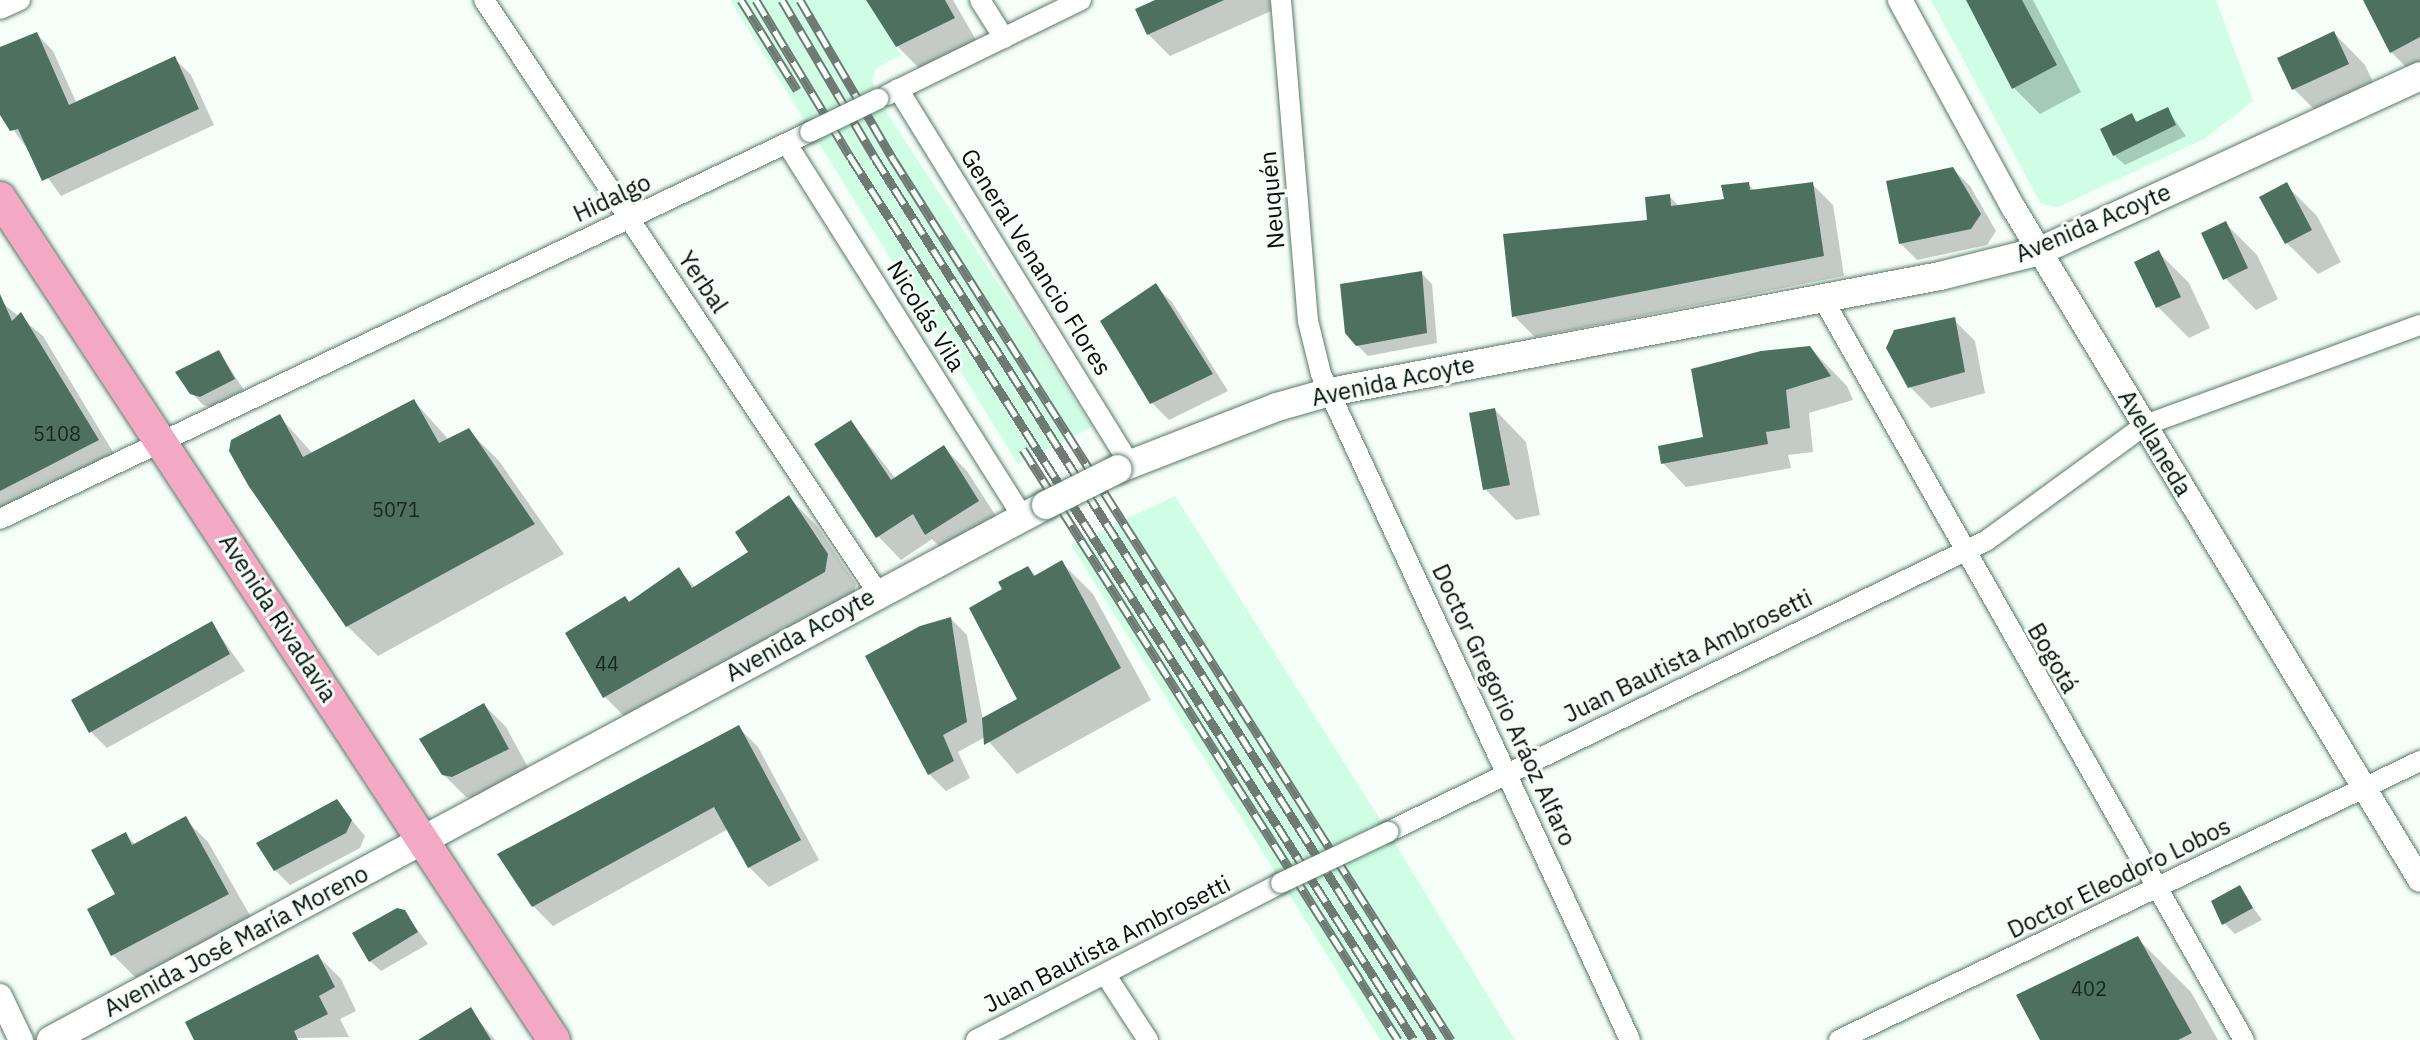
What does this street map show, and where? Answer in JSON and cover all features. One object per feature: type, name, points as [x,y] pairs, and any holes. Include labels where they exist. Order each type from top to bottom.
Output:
[{"type":"main road","name":"Avenida Acoyte","points":[[422,841],[878,593],[1124,466],[1330,392],[1823,299],[2040,251],[2420,76]]},
{"type":"main road","name":"Avenida Rivadavia","points":[[0,198],[165,443],[554,1040]]},
{"type":"main road","name":"Avenida José María Moreno","points":[[51,1040],[422,841]]},
{"type":"street","points":[[0,9],[20,0]]},
{"type":"street","name":"Yerbal","points":[[484,0],[878,593]]},
{"type":"street","points":[[980,0],[1004,38]]},
{"type":"street","name":"Hidalgo","points":[[0,519],[165,443],[1081,0]]},
{"type":"street","name":"Neuquén","points":[[1281,0],[1308,321],[1330,392]]},
{"type":"street","name":"Avellaneda","points":[[1900,0],[2040,251],[2420,880]]},
{"type":"street","name":"General Venancio Flores","points":[[898,89],[1124,466]]},
{"type":"street","name":"Nicolás Vila","points":[[787,144],[1034,511]]},
{"type":"street","name":"Bogotá","points":[[1823,299],[1963,553],[2244,1040]]},
{"type":"street","name":"Juan Bautista Ambrosetti","points":[[976,1040],[1281,883],[1963,553],[2005,529],[2145,425],[2420,325]]},
{"type":"street","name":"Doctor Gregorio Aráoz Alfaro","points":[[1330,392],[1630,1040]]},
{"type":"street","name":"Doctor Eleodoro Lobos","points":[[1839,1040],[2420,761]]},
{"type":"street","points":[[1105,974],[1148,1040]]},
{"type":"street","points":[[0,996],[21,1040]]},
{"type":"shaded area","points":[[730,0],[866,0],[901,55],[876,68],[872,80],[878,99],[1092,427],[1018,464]]},
{"type":"shaded area","points":[[1931,0],[2216,0],[2253,101],[2204,139],[2058,207],[2041,204]]},
{"type":"shaded area","points":[[1175,496],[1388,832],[1515,1040],[1380,1040],[1071,545]]},
{"type":"building","points":[[866,0],[945,0],[955,18],[896,47]]},
{"type":"building","points":[[1155,0],[1224,0],[1147,35],[1135,9]]},
{"type":"building","points":[[1966,0],[2022,0],[2057,65],[2012,89]]},
{"type":"building","points":[[2363,0],[2420,0],[2420,37],[2390,53]]},
{"type":"building","points":[[2334,31],[2349,64],[2292,90],[2277,58]]},
{"type":"building","points":[[37,32],[69,105],[175,56],[199,109],[42,181],[18,129],[10,131],[0,115],[0,47]]},
{"type":"building","points":[[2168,107],[2176,125],[2113,156],[2100,129],[2132,113],[2136,122]]},
{"type":"building","points":[[1953,167],[1981,214],[1971,229],[1899,244],[1886,181]]},
{"type":"building","points":[[1749,182],[1750,190],[1813,182],[1824,256],[1512,317],[1503,234],[1647,220],[1645,197],[1670,194],[1671,206],[1724,199],[1721,185]]},
{"type":"building","points":[[2287,182],[2312,230],[2285,244],[2259,197]]},
{"type":"building","points":[[2226,221],[2248,268],[2223,280],[2201,233]]},
{"type":"building","points":[[2159,250],[2181,297],[2156,308],[2134,262]]},
{"type":"building","points":[[1422,271],[1427,333],[1356,346],[1345,333],[1340,284]]},
{"type":"building","points":[[1156,283],[1213,374],[1150,404],[1100,321]]},
{"type":"building","points":[[0,294],[12,321],[21,312],[99,440],[0,491]]},
{"type":"building","points":[[1955,317],[1965,372],[1908,388],[1886,348],[1894,330]]},
{"type":"building","points":[[1810,346],[1831,376],[1786,390],[1790,428],[1766,432],[1768,444],[1661,464],[1658,446],[1703,437],[1691,369],[1761,351]]},
{"type":"building","points":[[219,350],[235,379],[200,397],[190,394],[175,372]]},
{"type":"building","points":[[414,399],[439,443],[469,428],[535,524],[346,627],[248,485],[229,451],[231,440],[280,414],[303,457]]},
{"type":"building","points":[[1495,408],[1510,485],[1483,490],[1469,413]]},
{"type":"building","points":[[851,420],[891,480],[944,445],[979,501],[925,535],[913,514],[876,538],[814,444]]},
{"type":"building","points":[[789,495],[828,554],[825,572],[603,698],[565,633],[625,596],[629,602],[679,567],[692,588],[748,552],[735,532]]},
{"type":"building","points":[[1062,560],[1121,668],[984,745],[982,718],[1017,699],[969,608],[1002,589],[998,582],[1028,566],[1034,576]]},
{"type":"building","points":[[951,617],[967,722],[943,735],[954,761],[928,775],[865,656],[920,626]]},
{"type":"building","points":[[212,621],[230,654],[89,733],[71,700]]},
{"type":"building","points":[[484,703],[509,749],[452,777],[442,775],[419,739]]},
{"type":"building","points":[[739,725],[801,840],[748,868],[714,807],[532,907],[497,854]]},
{"type":"building","points":[[337,799],[352,820],[346,833],[274,871],[256,843]]},
{"type":"building","points":[[186,816],[229,894],[111,956],[87,909],[115,894],[91,850],[126,832],[132,845]]},
{"type":"building","points":[[2240,885],[2253,908],[2222,925],[2211,901]]},
{"type":"building","points":[[397,908],[405,910],[418,932],[369,962],[352,933]]},
{"type":"building","points":[[2138,936],[2192,1033],[2178,1040],[2040,1040],[2016,995]]},
{"type":"building","points":[[318,954],[335,987],[319,996],[328,1014],[294,1031],[298,1040],[194,1040],[185,1022]]},
{"type":"building","points":[[471,1007],[491,1040],[418,1040]]},
{"type":"railway","points":[[741,0],[797,90]]},
{"type":"railway","points":[[756,0],[851,158],[1414,1040]]},
{"type":"railway","points":[[782,0],[875,158],[1433,1040]]},
{"type":"railway","points":[[800,0],[893,159],[1451,1040]]},
{"type":"railway","points":[[1023,449],[1398,1040]]}]
